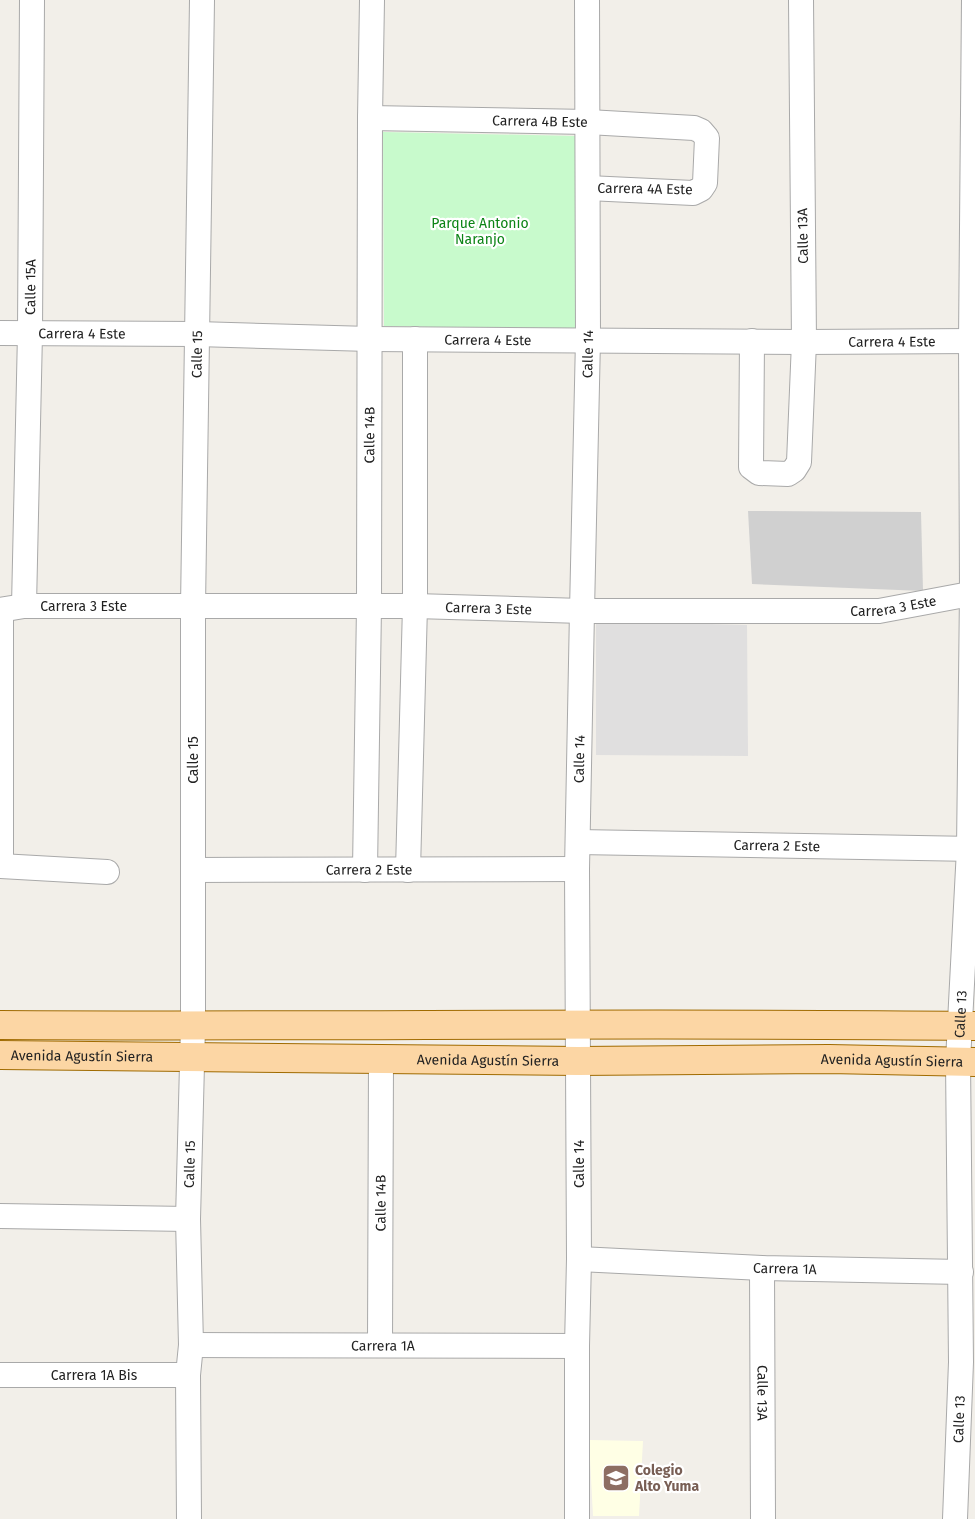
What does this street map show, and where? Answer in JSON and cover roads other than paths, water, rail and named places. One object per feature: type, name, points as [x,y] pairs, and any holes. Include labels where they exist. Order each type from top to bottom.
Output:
[{"type":"main road","points":[[0,1025],[578,1024],[968,1026]]},
{"type":"main road","name":"Avenida Agustín Sierra","points":[[0,1055],[578,1061],[829,1059],[967,1061]]},
{"type":"street","name":"Calle 15A","points":[[24,606],[30,333],[32,0]]},
{"type":"street","name":"Calle 15","points":[[188,1519],[188,1375],[191,1345],[188,1219],[193,1026],[193,607],[202,0]]},
{"type":"street","name":"Calle 14B","points":[[365,870],[369,606],[372,0]]},
{"type":"street","name":"Calle 14","points":[[577,1519],[576,1346],[579,1259],[577,869],[588,339],[587,0]]},
{"type":"street","name":"Calle 13A","points":[[752,341],[751,467],[759,473],[788,474],[794,470],[799,462],[804,342],[801,0]]},
{"type":"street","name":"Calle 13","points":[[955,1519],[968,1362],[961,1272],[972,849],[974,0]]},
{"type":"street","name":"Carrera 4B Este","points":[[370,118],[588,122],[694,128],[707,138],[705,183],[701,189]]},
{"type":"street","name":"Carrera 4A Este","points":[[588,188],[693,192],[701,189]]},
{"type":"street","name":"Carrera 4 Este","points":[[0,333],[197,334],[370,339],[588,339],[804,342],[973,341]]},
{"type":"street","points":[[408,870],[414,606],[415,339]]},
{"type":"street","name":"Carrera 3 Este","points":[[0,610],[24,606],[414,606],[582,610],[879,611],[974,593]]},
{"type":"street","points":[[0,610],[0,866],[107,872]]},
{"type":"street","name":"Carrera 2 Este","points":[[578,842],[972,849]]},
{"type":"street","name":"Carrera 2 Este","points":[[193,870],[577,869]]},
{"type":"street","name":"Calle 14B","points":[[380,1345],[381,1059]]},
{"type":"street","points":[[0,1216],[188,1219]]},
{"type":"street","name":"Carrera 1A","points":[[579,1259],[762,1268],[961,1272]]},
{"type":"street","name":"Calle 13A","points":[[762,1268],[763,1519]]},
{"type":"street","name":"Carrera 1A","points":[[191,1345],[576,1346]]},
{"type":"street","name":"Carrera 1A Bis","points":[[0,1375],[188,1375]]},
{"type":"place","name":"Colegio Alto Yuma","points":[[616,1478]]},
{"type":"park label","name":"Parque Antonio Naranjo","points":[[480,232]]}]
